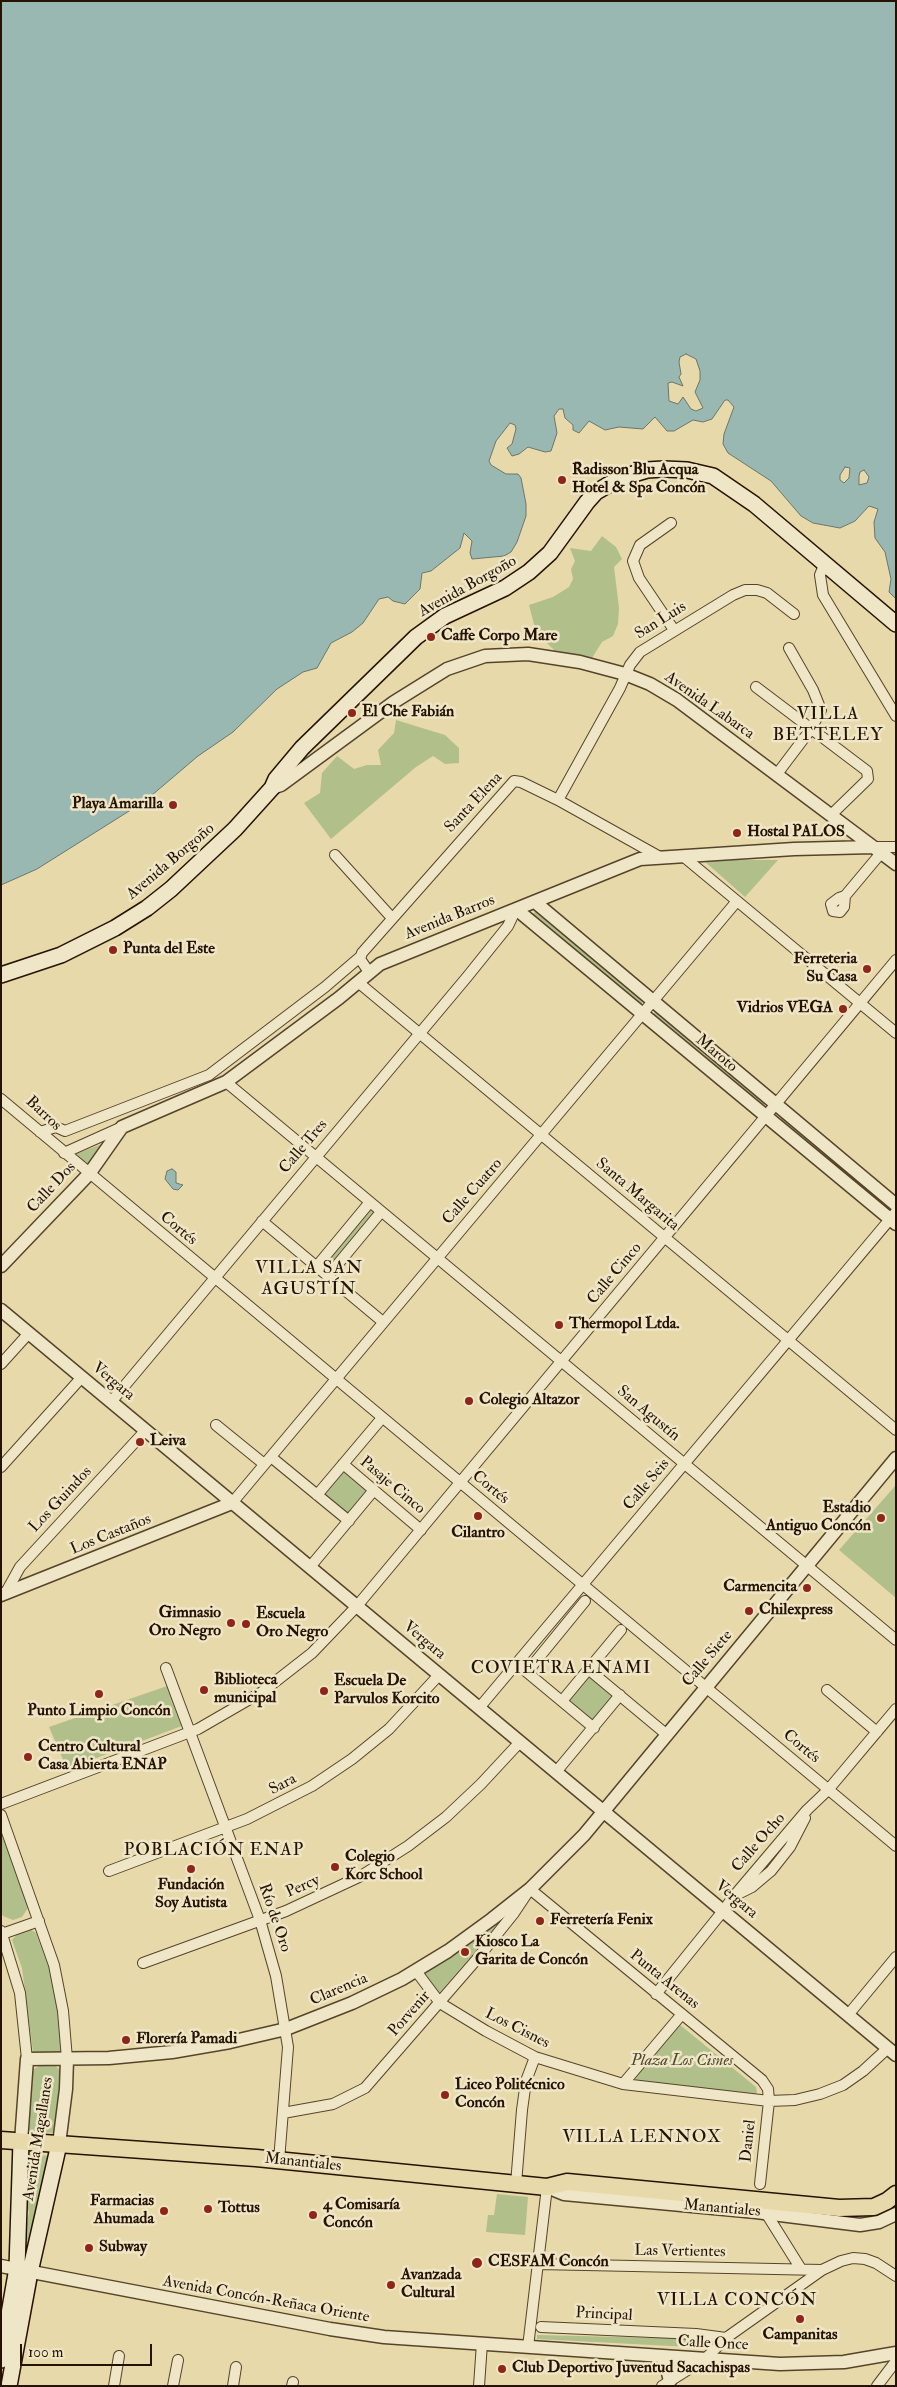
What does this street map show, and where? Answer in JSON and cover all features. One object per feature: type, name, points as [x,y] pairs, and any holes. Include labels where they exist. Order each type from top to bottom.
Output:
[{"type":"main road","name":"Avenida Borgoño","points":[[1,975],[60,954],[115,928],[147,908],[216,849],[272,788],[276,779],[302,748],[416,637],[445,616],[506,588],[529,572],[556,545],[596,492],[620,478],[647,470],[664,469],[687,470],[713,476],[754,504],[896,624]]},
{"type":"main road","name":"Manantiales","points":[[1,2140],[279,2161],[516,2184],[547,2186],[567,2182],[857,2209],[881,2204],[896,2194]]},
{"type":"main road","name":"Avenida Magallanes","points":[[8,2386],[24,2270],[19,2229],[21,2142]]},
{"type":"main road","name":"Avenida Magallanes","points":[[1,2360],[24,2270],[40,2231],[59,2144]]},
{"type":"main road","points":[[19,2229],[32,2235],[40,2231]]},
{"type":"street","points":[[672,523],[640,545],[633,561],[639,578],[674,630]]},
{"type":"street","points":[[824,565],[820,575],[823,595],[896,716]]},
{"type":"street","name":"San Luis","points":[[558,800],[620,688],[625,674],[640,652],[674,630],[745,590],[757,590],[767,593],[794,614]]},
{"type":"street","points":[[777,774],[820,714],[820,706],[789,648]]},
{"type":"street","name":"Avenida Labarca","points":[[272,788],[281,786],[394,702],[442,671],[471,659],[499,654],[528,654],[580,662],[625,674],[650,684],[677,700],[896,864]]},
{"type":"street","points":[[756,686],[869,774],[868,779],[831,815]]},
{"type":"street","name":"Santa Elena","points":[[360,957],[511,782],[517,780],[558,800],[660,857]]},
{"type":"street","name":"Avenida Barros","points":[[64,1153],[226,1082],[359,983],[380,964],[626,864],[640,859],[660,857],[794,849],[877,850],[896,847]]},
{"type":"street","points":[[845,896],[877,850]]},
{"type":"street","points":[[335,854],[392,918]]},
{"type":"street","points":[[684,857],[896,1033]]},
{"type":"street","name":"Calle Cuatro","points":[[232,1502],[737,901]]},
{"type":"street","name":"Maroto","points":[[535,902],[896,1204]]},
{"type":"street","name":"Maroto","points":[[516,909],[766,1116],[894,1218]]},
{"type":"street","name":"Calle Tres","points":[[111,1402],[420,1034],[508,926],[516,909]]},
{"type":"street","points":[[40,1132],[56,1128],[65,1131],[209,1075],[317,993],[360,957],[369,972]]},
{"type":"street","name":"Calle Cinco","points":[[1,1804],[190,1733],[229,1713],[279,1680],[322,1643],[357,1606],[421,1530],[896,960]]},
{"type":"street","name":"Santa Margarita","points":[[359,983],[896,1430]]},
{"type":"street","name":"San Agustín","points":[[226,1082],[896,1640]]},
{"type":"street","name":"Barros","points":[[1,1099],[64,1153]]},
{"type":"street","name":"Calle Dos","points":[[1,1266],[89,1174],[122,1127]]},
{"type":"street","name":"Cortés","points":[[64,1153],[896,1846]]},
{"type":"street","points":[[316,1266],[370,1202]]},
{"type":"street","points":[[328,1276],[382,1212]]},
{"type":"street","name":"Calle Seis","points":[[479,1708],[788,1340],[894,1218]]},
{"type":"street","points":[[262,1221],[383,1322]]},
{"type":"street","name":"Vergara","points":[[1,1310],[892,2052]]},
{"type":"street","points":[[1,1364],[29,1333]]},
{"type":"street","points":[[1,1467],[82,1377]]},
{"type":"street","points":[[317,1495],[382,1418]]},
{"type":"street","points":[[216,1425],[317,1495],[349,1521]]},
{"type":"street","name":"Los Guindos","points":[[3,1595],[20,1567],[146,1430]]},
{"type":"street","name":"Calle Siete","points":[[603,1811],[896,1458]]},
{"type":"street","name":"Pasaje Cinco","points":[[343,1464],[421,1530]]},
{"type":"street","points":[[310,1567],[374,1490]]},
{"type":"street","name":"Los Castaños","points":[[3,1595],[232,1502]]},
{"type":"street","points":[[527,1672],[585,1602]]},
{"type":"street","points":[[562,1701],[621,1630]]},
{"type":"street","points":[[517,1664],[594,1728]]},
{"type":"street","name":"Río de Oro","points":[[166,1668],[260,1920],[276,1976],[288,2047],[279,2161]]},
{"type":"street","points":[[588,1669],[666,1734]]},
{"type":"street","name":"Sara","points":[[109,1871],[225,1828],[291,1798],[352,1759],[406,1712],[439,1675]]},
{"type":"street","points":[[827,1690],[877,1732]]},
{"type":"street","points":[[556,1772],[620,1696]]},
{"type":"street","name":"Calle Ocho","points":[[656,1994],[724,1911],[734,1896],[759,1882],[777,1864],[795,1839],[807,1810],[828,1790],[896,1709]]},
{"type":"street","name":"Percy","points":[[143,1963],[260,1920],[337,1888],[408,1846],[464,1801],[520,1742]]},
{"type":"street","name":"Clarencia","points":[[27,2059],[68,2059],[172,2052],[230,2042],[286,2029],[352,2004],[416,1970],[467,1939],[530,1889],[572,1848],[603,1811]]},
{"type":"street","name":"Avenida Magallanes","points":[[1,1815],[39,1921],[59,1987],[68,2059],[59,2144]]},
{"type":"street","name":"Punta Arenas","points":[[530,1889],[762,2080],[768,2089],[769,2101]]},
{"type":"street","name":"Porvenir","points":[[283,2113],[334,2104],[365,2088],[440,2003],[514,1913],[530,1889]]},
{"type":"street","points":[[2,1933],[39,1921]]},
{"type":"street","name":"Avenida Magallanes","points":[[2,1933],[20,1993],[27,2059],[21,2142]]},
{"type":"street","points":[[848,2015],[896,1957]]},
{"type":"street","name":"Los Cisnes","points":[[416,1970],[440,2003],[486,2031],[535,2057],[623,2084],[769,2101],[801,2099],[832,2090],[892,2052]]},
{"type":"street","points":[[623,2084],[682,2014]]},
{"type":"street","points":[[516,2184],[526,2081],[535,2057]]},
{"type":"street","name":"Daniel","points":[[760,2184],[769,2101]]},
{"type":"street","points":[[528,2347],[547,2186]]},
{"type":"street","name":"Manantiales","points":[[547,2186],[564,2194],[860,2224],[879,2222],[896,2214]]},
{"type":"street","points":[[766,2213],[801,2269]]},
{"type":"street","points":[[661,2357],[665,2361],[666,2383],[705,2359],[726,2338],[822,2270],[846,2259],[859,2258],[876,2263],[896,2276]]},
{"type":"street","name":"Las Vertientes","points":[[538,2264],[822,2270]]},
{"type":"street","name":"Avenida Concón-Reñaca Oriente","points":[[1,2266],[359,2334],[528,2347]]},
{"type":"street","name":"Principal","points":[[541,2327],[696,2334],[726,2338]]},
{"type":"street","points":[[479,2386],[482,2343]]},
{"type":"street","name":"Calle Once","points":[[528,2347],[661,2357],[802,2364],[844,2362],[896,2353]]},
{"type":"street","points":[[114,2386],[119,2356]]},
{"type":"street","points":[[173,2386],[178,2360]]},
{"type":"street","points":[[877,2386],[896,2361]]},
{"type":"street","points":[[232,2386],[236,2368]]},
{"type":"green space","points":[[602,536],[616,547],[622,559],[614,567],[619,608],[618,624],[613,636],[602,642],[592,658],[575,657],[555,651],[536,632],[529,605],[553,597],[569,587],[573,579],[571,569],[575,561],[570,548],[591,551]]},
{"type":"green space","points":[[396,720],[445,735],[459,748],[459,763],[445,764],[433,756],[416,767],[331,839],[304,803],[320,793],[322,773],[337,756],[354,769],[367,765],[381,765],[378,750],[394,733]]},
{"type":"green space","points":[[703,860],[778,860],[745,897]]},
{"type":"green space","points":[[539,910],[646,999],[639,1007],[528,916]]},
{"type":"green space","points":[[659,1010],[764,1098],[764,1104],[758,1105],[653,1019],[654,1013]]},
{"type":"green space","points":[[786,1117],[889,1204],[887,1208],[883,1208],[781,1124],[781,1119]]},
{"type":"green space","points":[[102,1144],[87,1166],[76,1154]]},
{"type":"green space","points":[[369,1207],[377,1214],[329,1272],[321,1266]]},
{"type":"green space","points":[[344,1470],[368,1491],[348,1516],[322,1495]]},
{"type":"green space","name":"Estadio Antiguo Concón","points":[[896,1487],[896,1598],[839,1550]]},
{"type":"green space","points":[[589,1674],[614,1696],[594,1721],[567,1700]]},
{"type":"green space","points":[[167,1686],[182,1726],[67,1769],[49,1727]]},
{"type":"green space","points":[[1,1833],[28,1908],[22,1917],[13,1920],[3,1916],[1,1912]]},
{"type":"green space","points":[[500,1923],[439,1993],[422,1970]]},
{"type":"green space","points":[[30,1929],[36,1933],[50,1971],[61,2023],[64,2053],[33,2052],[22,1968],[12,1940],[19,1932]]},
{"type":"green space","name":"Plaza Los Cisnes","points":[[679,2024],[756,2087],[757,2093],[754,2097],[637,2084],[634,2076]]},
{"type":"green space","points":[[53,2063],[64,2075],[57,2133],[29,2132],[32,2070],[43,2064]]},
{"type":"green space","points":[[25,2154],[52,2156],[33,2225],[25,2263],[20,2263],[29,2212],[23,2195]]},
{"type":"green space","points":[[497,2194],[528,2197],[525,2235],[486,2232],[488,2215],[494,2215]]},
{"type":"green space","points":[[537,2335],[705,2339],[701,2344],[690,2347],[537,2339]]},
{"type":"water","points":[[1,1],[896,1],[896,599],[889,592],[891,579],[885,552],[875,538],[874,522],[878,509],[869,506],[855,521],[840,528],[813,523],[801,516],[771,481],[728,453],[723,444],[724,434],[734,407],[728,400],[725,400],[712,419],[703,422],[693,420],[674,431],[667,431],[655,417],[643,429],[619,427],[605,430],[589,421],[579,433],[573,430],[573,425],[565,418],[563,409],[559,409],[554,416],[557,433],[551,451],[545,452],[528,447],[519,454],[512,456],[507,448],[512,444],[516,429],[515,425],[510,423],[496,441],[489,461],[491,465],[506,474],[518,474],[521,478],[526,504],[526,516],[517,542],[511,552],[504,556],[472,559],[470,553],[472,541],[464,533],[460,548],[431,571],[422,573],[420,589],[405,604],[393,601],[388,597],[379,599],[363,623],[352,632],[331,643],[317,668],[303,672],[277,689],[233,732],[198,756],[145,801],[37,869],[1,885]],"holes":[[[686,354],[696,359],[700,371],[700,380],[695,392],[703,408],[696,411],[691,409],[683,397],[678,404],[669,401],[668,383],[672,382],[683,386],[679,377],[681,374],[679,362],[680,357]],[[845,467],[850,468],[849,478],[844,483],[840,480],[840,475]],[[864,470],[869,477],[867,483],[859,485],[860,472]]]},
{"type":"water","points":[[172,1169],[176,1172],[176,1183],[183,1185],[178,1190],[173,1189],[165,1179],[167,1171]]},
{"type":"place","name":"Radisson Blu Acqua Hotel & Spa Concón","points":[[562,480]]},
{"type":"place","name":"Caffe Corpo Mare","points":[[431,637]]},
{"type":"place","name":"El Che Fabián","points":[[352,713]]},
{"type":"place","name":"Playa Amarilla","points":[[173,805]]},
{"type":"place","name":"Hostal PALOS","points":[[737,833]]},
{"type":"place","name":"Punta del Este","points":[[113,950]]},
{"type":"place","name":"Ferreteria Su Casa","points":[[867,969]]},
{"type":"place","name":"Vidrios VEGA","points":[[843,1009]]},
{"type":"place","name":"Thermopol Ltda.","points":[[559,1325]]},
{"type":"place","name":"Colegio Altazor","points":[[469,1401]]},
{"type":"place","name":"Leiva","points":[[140,1442]]},
{"type":"place","name":"Cilantro","points":[[478,1516]]},
{"type":"place","name":"Estadio Antiguo Concón","points":[[881,1518]]},
{"type":"place","name":"Carmencita","points":[[807,1588]]},
{"type":"place","name":"Chilexpress","points":[[749,1611]]},
{"type":"place","name":"Gimnasio Oro Negro","points":[[231,1623]]},
{"type":"place","name":"Escuela Oro Negro","points":[[246,1624]]},
{"type":"place","name":"Biblioteca municipal","points":[[204,1690]]},
{"type":"place","name":"Escuela De Parvulos Korcito","points":[[324,1691]]},
{"type":"place","name":"Punto Limpio Concón","points":[[99,1694]]},
{"type":"place","name":"Centro Cultural Casa Abierta ENAP","points":[[28,1757]]},
{"type":"place","name":"Colegio Korc School","points":[[335,1867]]},
{"type":"place","name":"Fundación Soy Autista","points":[[191,1869]]},
{"type":"place","name":"Ferretería Fenix","points":[[540,1921]]},
{"type":"place","name":"Kiosco La Garita de Concón","points":[[465,1952]]},
{"type":"place","name":"Florería Pamadi","points":[[126,2040]]},
{"type":"place","name":"Liceo Politécnico Concón","points":[[445,2095]]},
{"type":"place","name":"Tottus","points":[[208,2209]]},
{"type":"place","name":"Farmacias Ahumada","points":[[164,2211]]},
{"type":"place","name":"4 Comisaría Concón","points":[[313,2215]]},
{"type":"place","name":"Subway","points":[[89,2248]]},
{"type":"place","name":"CESFAM Concón","points":[[477,2263]]},
{"type":"place","name":"Avanzada Cultural","points":[[391,2285]]},
{"type":"place","name":"Campanitas","points":[[800,2319]]},
{"type":"place","name":"Club Deportivo Juventud Sacachispas","points":[[502,2369]]},
{"type":"district","name":"VILLA BETTELEY","points":[[828,725]]},
{"type":"district","name":"VILLA SAN AGUSTÍN","points":[[309,1279]]},
{"type":"district","name":"COVIETRA ENAMI","points":[[561,1669]]},
{"type":"district","name":"POBLACIÓN ENAP","points":[[214,1851]]},
{"type":"district","name":"VILLA LENNOX","points":[[642,2138]]},
{"type":"district","name":"VILLA CONCÓN","points":[[737,2301]]}]
